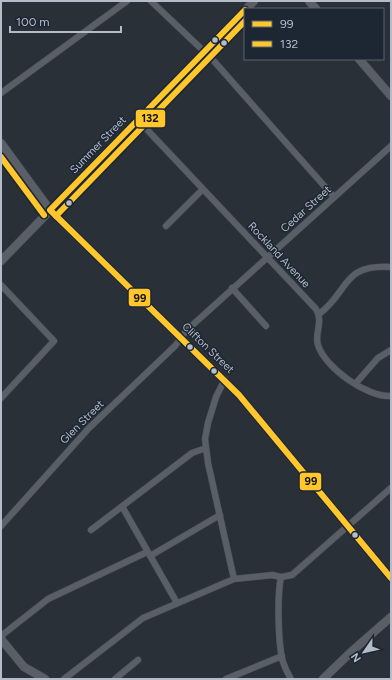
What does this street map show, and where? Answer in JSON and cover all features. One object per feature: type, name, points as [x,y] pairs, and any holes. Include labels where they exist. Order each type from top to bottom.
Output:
[{"type":"street","points":[[1,93],[127,1]]},
{"type":"street","points":[[151,1],[204,51],[334,197]]},
{"type":"street","name":"Summer Street","points":[[1,261],[244,10]]},
{"type":"street","points":[[360,60],[391,96]]},
{"type":"street","name":"Rockland Avenue","points":[[138,120],[319,314]]},
{"type":"street","name":"Clifton Street","points":[[2,145],[50,210],[225,379],[391,578]]},
{"type":"street","name":"Cedar Street","points":[[182,337],[187,330],[232,288],[391,146]]},
{"type":"street","points":[[166,226],[203,189]]},
{"type":"street","points":[[391,267],[371,267],[356,273],[345,283],[329,305],[319,314],[320,323],[317,340],[320,350],[334,367],[355,384],[374,394],[391,396]]},
{"type":"street","points":[[1,285],[54,341],[1,398]]},
{"type":"street","points":[[232,288],[266,326]]},
{"type":"street","name":"Glen Street","points":[[1,526],[75,443],[175,346],[182,337]]},
{"type":"street","points":[[355,384],[376,360],[391,350]]},
{"type":"street","points":[[225,379],[216,397],[208,423],[206,448],[234,579]]},
{"type":"street","points":[[91,530],[123,508],[192,453],[206,448]]},
{"type":"street","points":[[64,679],[139,621],[177,603],[234,579],[272,575],[281,578],[292,575],[391,488]]},
{"type":"street","points":[[123,508],[177,603]]},
{"type":"street","points":[[1,636],[48,599],[149,554],[220,515]]},
{"type":"street","points":[[281,578],[279,592],[282,656],[284,666],[291,679]]},
{"type":"street","points":[[323,679],[348,654],[391,617]]},
{"type":"street","points":[[1,639],[24,667],[45,679]]},
{"type":"street","points":[[226,679],[282,656]]},
{"type":"street","points":[[115,679],[138,660]]},
{"type":"transit line","name":"99","points":[[50,210],[244,11]]},
{"type":"transit line","name":"132","points":[[56,216],[244,22]]},
{"type":"transit line","name":"132","points":[[1,157],[44,215]]},
{"type":"transit line","name":"99","points":[[50,210],[239,395],[391,578]]}]
